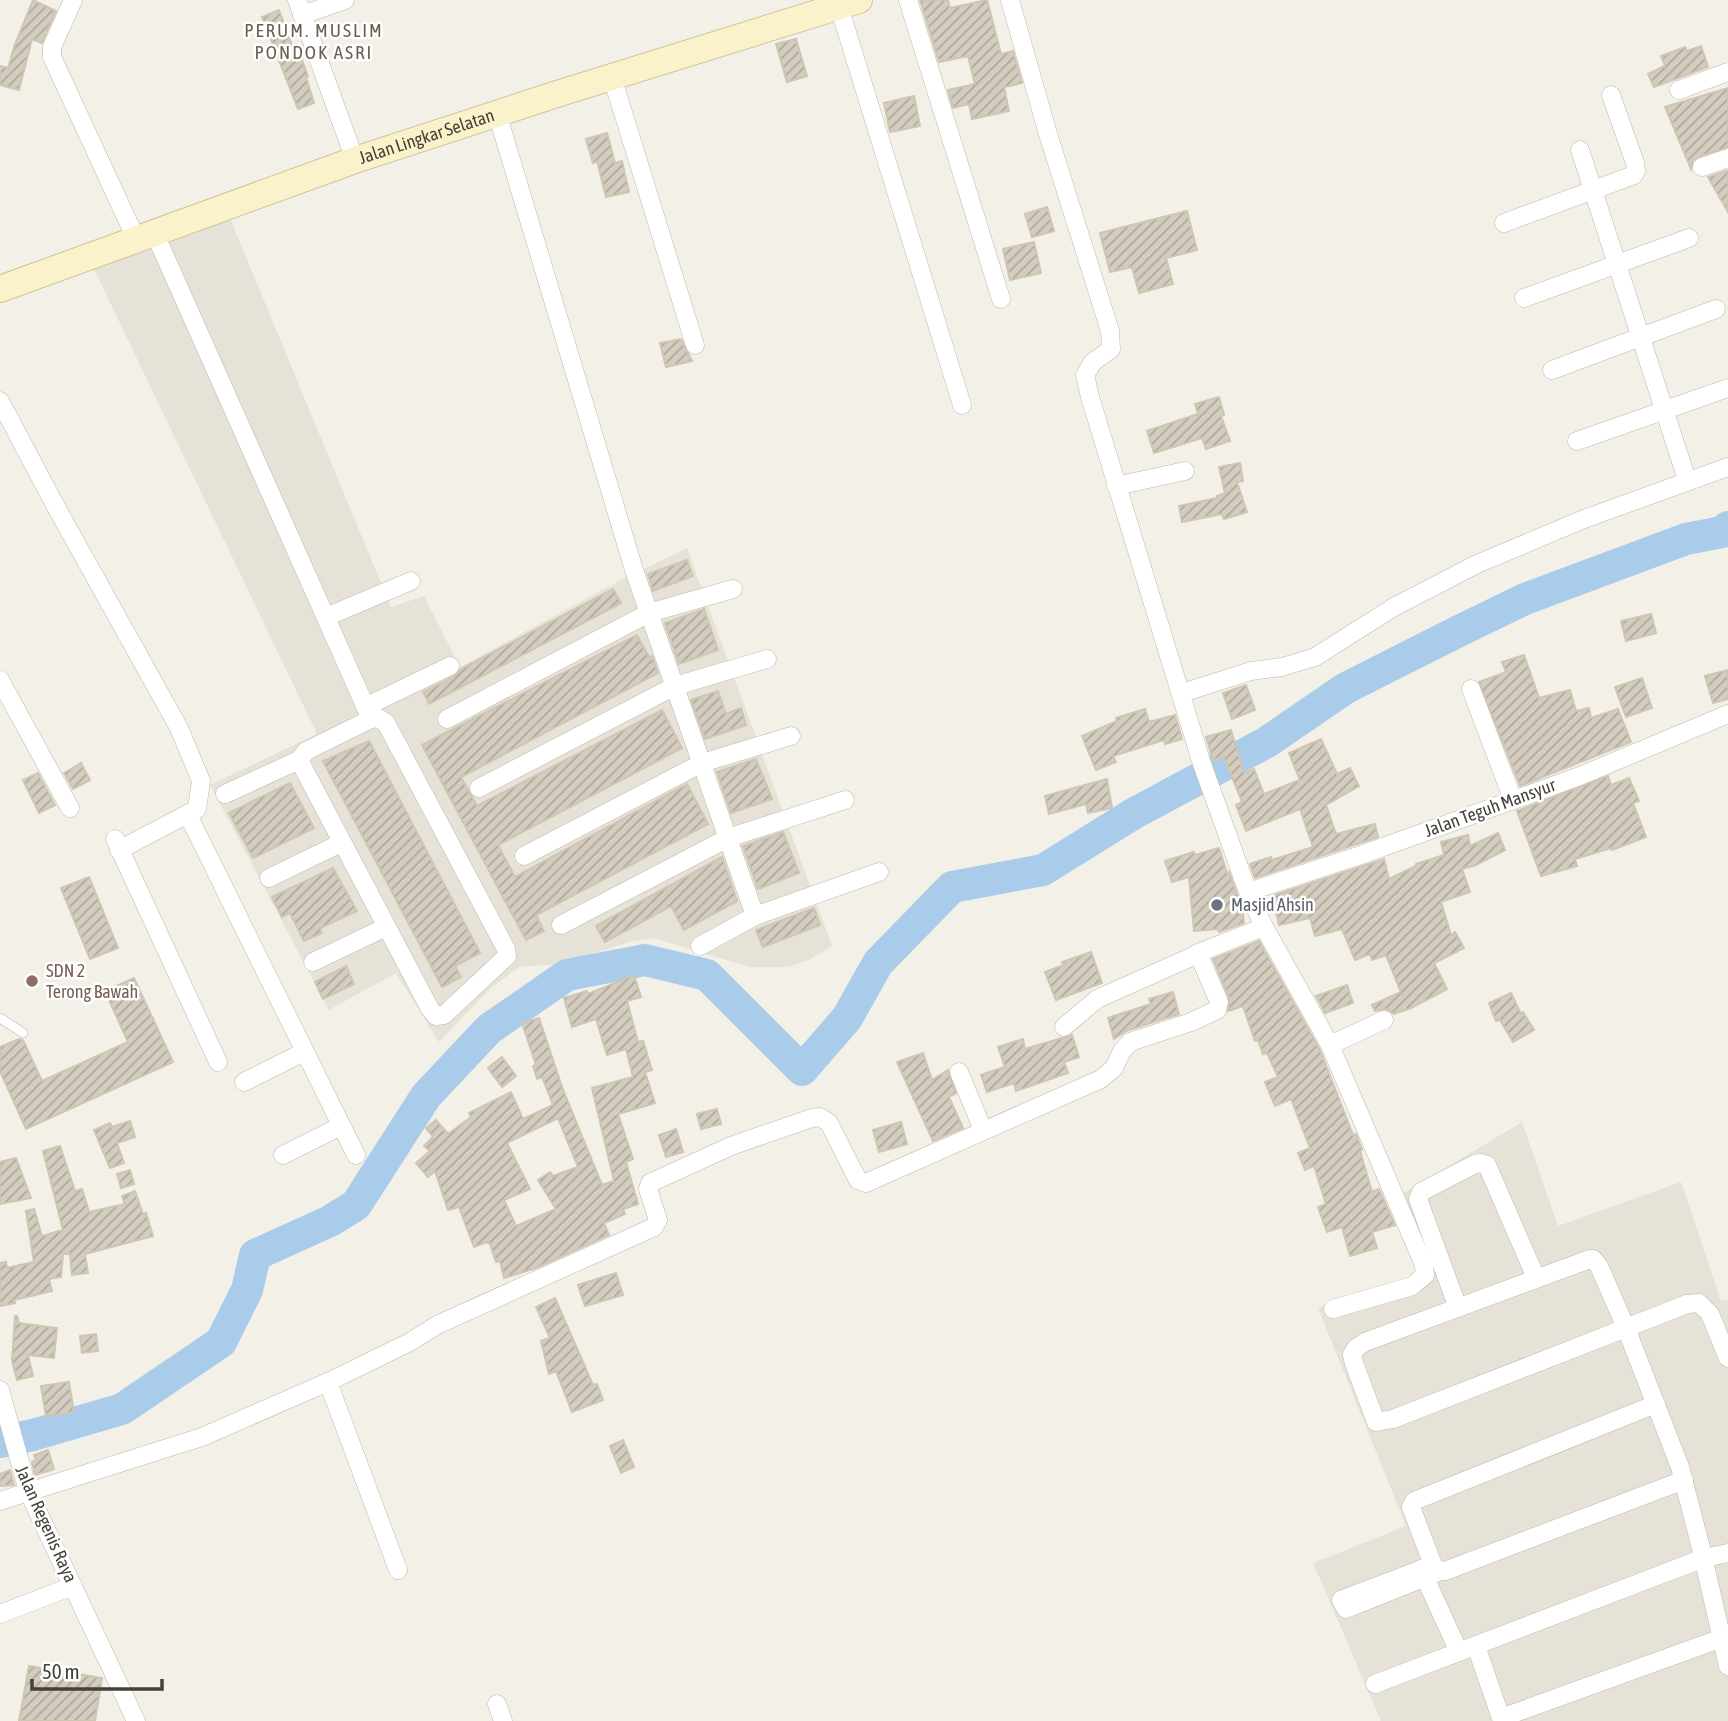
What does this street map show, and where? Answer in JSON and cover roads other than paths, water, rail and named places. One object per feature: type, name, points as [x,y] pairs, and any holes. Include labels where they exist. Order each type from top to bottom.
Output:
[{"type":"street","points":[[71,0],[52,47],[52,57],[146,237],[326,617],[368,713],[386,723],[506,949],[507,956],[444,1015],[436,1016],[430,1009],[299,760]]},
{"type":"street","points":[[345,0],[299,8],[355,160]]},
{"type":"street","points":[[908,0],[1002,299]]},
{"type":"street","points":[[1010,0],[1048,134],[1110,331],[1111,349],[1089,366],[1085,375],[1116,486],[1202,764],[1248,892],[1264,927],[1330,1045],[1424,1265],[1426,1275],[1412,1286],[1333,1308]]},
{"type":"street","points":[[845,2],[962,405]]},
{"type":"street","name":"Jalan Lingkar Selatan","points":[[0,289],[355,160],[845,2]]},
{"type":"street","points":[[1679,90],[1728,72]]},
{"type":"street","points":[[612,77],[695,345]]},
{"type":"street","points":[[1504,223],[1629,178],[1636,171],[1611,95]]},
{"type":"street","points":[[496,113],[649,613],[755,916]]},
{"type":"street","points":[[1580,150],[1687,480]]},
{"type":"street","points":[[1702,167],[1728,158]]},
{"type":"street","points":[[1524,298],[1689,238]]},
{"type":"street","points":[[1552,370],[1716,309]]},
{"type":"street","points":[[1577,441],[1728,388]]},
{"type":"street","points":[[0,401],[179,728],[201,781],[197,809],[117,845],[218,1062]]},
{"type":"street","points":[[1182,693],[1251,671],[1282,667],[1315,657],[1417,594],[1477,564],[1584,519],[1728,467]]},
{"type":"street","points":[[1116,486],[1185,471]]},
{"type":"street","points":[[326,617],[411,581]]},
{"type":"street","points":[[447,719],[649,613],[733,589]]},
{"type":"street","points":[[479,788],[675,686],[766,659]]},
{"type":"street","points":[[225,794],[299,760],[306,751],[450,666]]},
{"type":"street","points":[[0,680],[70,808]]},
{"type":"street","points":[[1471,688],[1513,800]]},
{"type":"street","name":"Jalan Teguh Mansyur","points":[[1248,892],[1580,776],[1728,714]]},
{"type":"street","points":[[524,856],[702,764],[791,736]]},
{"type":"street","points":[[561,925],[728,838],[845,800]]},
{"type":"street","points":[[188,815],[356,1155]]},
{"type":"street","points":[[269,877],[341,843]]},
{"type":"street","points":[[700,946],[755,916],[879,872]]},
{"type":"street","points":[[313,962],[386,927]]},
{"type":"street","points":[[1064,1027],[1097,999],[1264,927]]},
{"type":"street","points":[[0,1501],[202,1437],[328,1382],[410,1342],[437,1325],[655,1227],[658,1220],[648,1189],[650,1183],[731,1146],[820,1117],[829,1123],[857,1178],[865,1184],[1106,1076],[1114,1068],[1124,1048],[1134,1041],[1191,1022],[1217,1010],[1219,1002],[1198,954]]},
{"type":"street","points":[[1330,1045],[1384,1020]]},
{"type":"street","points":[[244,1082],[304,1052]]},
{"type":"street","points":[[959,1072],[983,1130]]},
{"type":"street","points":[[283,1155],[341,1126]]},
{"type":"street","points":[[1458,1308],[1418,1199],[1421,1192],[1475,1164],[1487,1165],[1536,1278]]},
{"type":"street","points":[[1728,1359],[1710,1314],[1699,1303],[1686,1304],[1626,1328],[1393,1419],[1376,1422],[1354,1363],[1353,1351],[1365,1342],[1593,1259],[1599,1266],[1626,1328],[1684,1480],[1728,1666]]},
{"type":"street","points":[[328,1382],[398,1570]]},
{"type":"street","name":"Jalan Regenis Raya","points":[[0,1390],[28,1492],[136,1721]]},
{"type":"street","points":[[1459,1653],[1411,1507],[1414,1500],[1656,1404]]},
{"type":"street","points":[[1430,1571],[1684,1480]]},
{"type":"street","points":[[1375,1684],[1704,1558],[1728,1553]]},
{"type":"street","points":[[0,1614],[73,1586]]},
{"type":"street","points":[[1476,1646],[1498,1720],[1722,1638]]},
{"type":"lane","points":[[0,1018],[23,1033]]},
{"type":"waterway","points":[[0,1442],[122,1409],[221,1342],[247,1290],[255,1255],[330,1221],[356,1205],[426,1096],[489,1029],[567,975],[645,960],[707,975],[802,1070],[847,1018],[878,963],[952,887],[1043,870],[1133,814],[1267,742],[1346,688],[1459,631],[1525,599],[1686,539],[1722,532],[1728,527]]},
{"type":"place","name":"Masjid Ahsin","points":[[1217,905]]},
{"type":"place","name":"SDN 2 Terong Bawah","points":[[32,981]]},
{"type":"district","name":"PERUM. MUSLIM PONDOK ASRI","points":[[314,41]]}]
